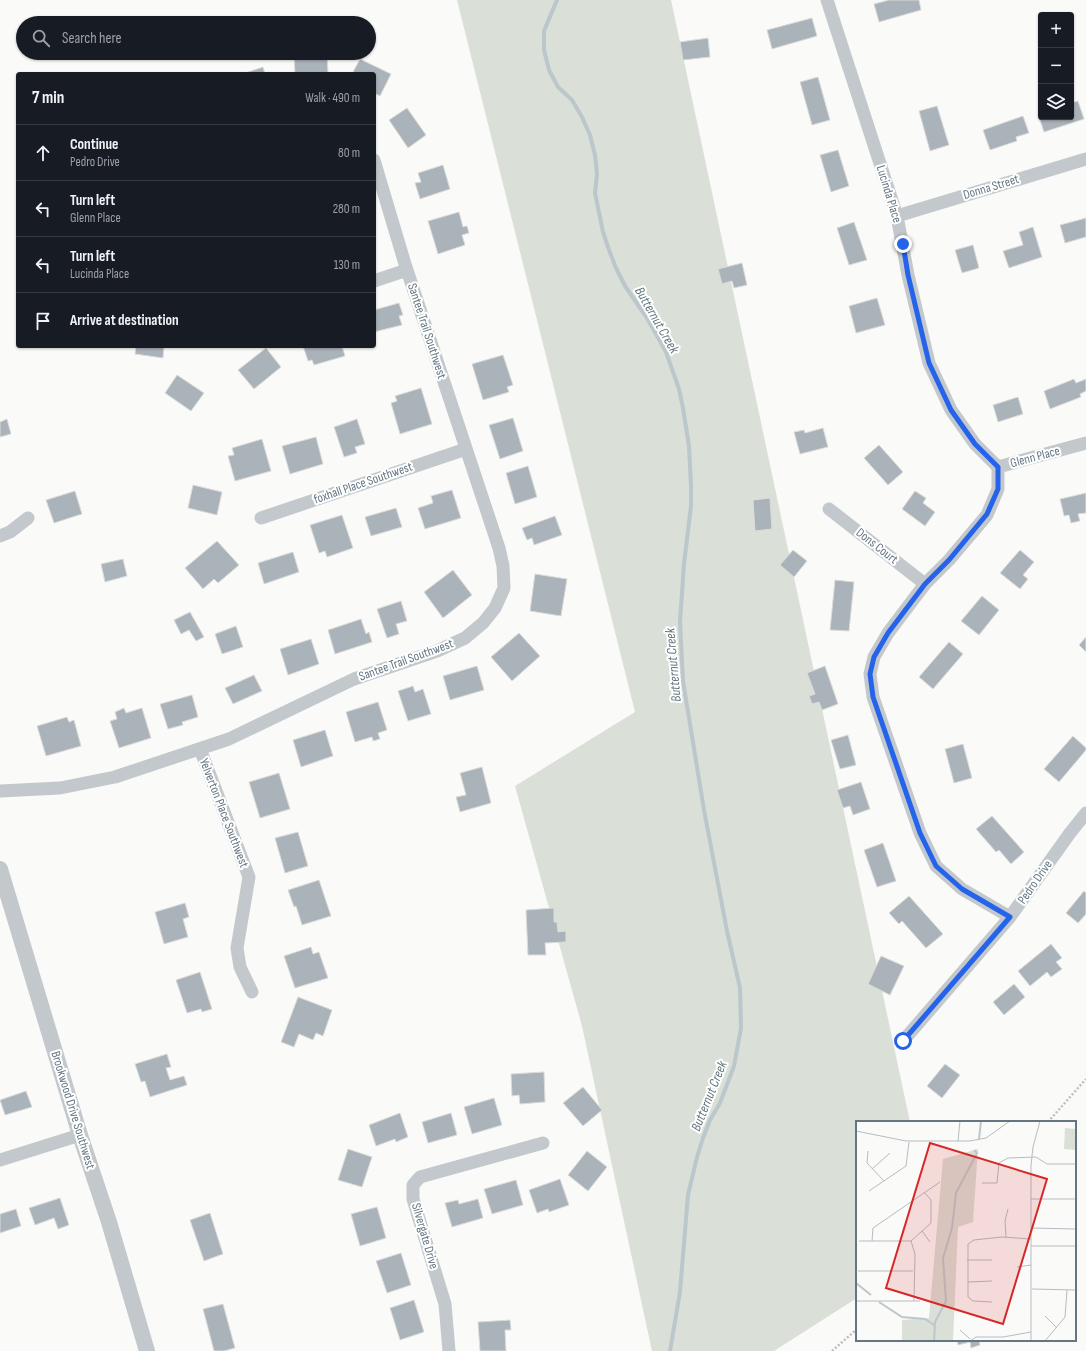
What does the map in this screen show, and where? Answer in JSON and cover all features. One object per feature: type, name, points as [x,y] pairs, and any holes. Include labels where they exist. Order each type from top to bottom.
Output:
[{"type":"street","name":"Lucinda Place","points":[[827,0],[897,216],[908,275],[929,363],[951,410],[975,444],[998,467]]},
{"type":"street","name":"Donna Street","points":[[897,216],[1086,159]]},
{"type":"street","name":"Santee Trail Southwest","points":[[0,791],[60,788],[115,777],[229,739],[354,679],[437,651],[465,638],[483,623],[495,608],[504,588],[503,566],[499,548],[407,270],[376,167]]},
{"type":"street","points":[[376,280],[407,270]]},
{"type":"street","name":"Glenn Place","points":[[1010,917],[962,889],[936,866],[920,833],[873,697],[870,674],[874,657],[888,633],[925,584],[949,560],[987,514],[998,489],[998,467],[1086,443]]},
{"type":"street","name":"foxhall Place Southwest","points":[[261,518],[466,449]]},
{"type":"street","name":"Dons Court","points":[[829,509],[925,584]]},
{"type":"street","points":[[0,536],[10,532],[28,518]]},
{"type":"street","name":"Yelverton Place Southwest","points":[[200,749],[249,877],[237,948],[240,967],[252,992]]},
{"type":"street","name":"Pedro Drive","points":[[903,1041],[1010,917],[1086,813]]},
{"type":"street","name":"Brookwood Drive Southwest","points":[[0,869],[3,889],[80,1135],[109,1222],[147,1351]]},
{"type":"street","points":[[0,1160],[80,1135]]},
{"type":"street","name":"Silvergate Drive","points":[[449,1351],[445,1304],[413,1200],[413,1185],[420,1177],[543,1143]]},
{"type":"path","points":[[1049,1121],[1086,1079]]},
{"type":"path","points":[[832,1351],[856,1329]]},
{"type":"shaded area","points":[[457,0],[671,0],[910,1121],[856,1121],[856,1299],[774,1351],[652,1351],[582,1026],[515,786],[635,712]]},
{"type":"building","points":[[889,0],[919,0],[921,10],[879,22],[874,4]]},
{"type":"building","points":[[812,18],[817,36],[772,49],[767,30]]},
{"type":"building","points":[[708,38],[710,57],[683,60],[680,42]]},
{"type":"building","points":[[294,60],[327,60],[328,72],[295,72]]},
{"type":"building","points":[[359,60],[362,60],[391,74],[380,96],[376,94],[376,72],[353,72]]},
{"type":"building","points":[[263,67],[264,72],[248,72]]},
{"type":"building","points":[[818,77],[830,120],[812,125],[800,82]]},
{"type":"building","points":[[1078,101],[1084,119],[1044,132],[1040,120],[1074,120],[1074,102]]},
{"type":"building","points":[[937,106],[949,145],[930,151],[919,111]]},
{"type":"building","points":[[407,108],[426,135],[408,148],[389,120]]},
{"type":"building","points":[[1023,116],[1029,133],[1016,137],[1017,141],[990,150],[983,130]]},
{"type":"building","points":[[838,150],[849,186],[831,192],[820,155]]},
{"type":"building","points":[[443,165],[450,189],[420,199],[415,183],[421,182],[418,173]]},
{"type":"building","points":[[459,212],[463,227],[467,226],[469,233],[462,235],[465,245],[438,254],[428,221]]},
{"type":"building","points":[[1086,218],[1086,237],[1065,243],[1060,225]]},
{"type":"building","points":[[854,222],[867,260],[849,265],[837,228]]},
{"type":"building","points":[[1033,227],[1042,257],[1009,268],[1003,251],[1023,245],[1019,232]]},
{"type":"building","points":[[973,245],[979,268],[962,273],[955,250]]},
{"type":"building","points":[[742,263],[747,285],[734,288],[732,281],[722,284],[718,269]]},
{"type":"building","points":[[877,298],[885,325],[856,333],[849,306]]},
{"type":"building","points":[[399,303],[403,315],[399,316],[402,325],[376,332],[376,309]]},
{"type":"building","points":[[136,348],[164,348],[163,358],[135,354]]},
{"type":"building","points":[[266,348],[281,367],[254,389],[238,370]]},
{"type":"building","points":[[304,348],[343,348],[345,356],[314,365],[312,360],[308,361]]},
{"type":"building","points":[[503,355],[513,385],[507,387],[509,392],[483,400],[472,364]]},
{"type":"building","points":[[177,375],[204,393],[191,411],[165,393]]},
{"type":"building","points":[[1074,379],[1076,383],[1086,379],[1086,391],[1080,394],[1081,397],[1050,409],[1044,391]]},
{"type":"building","points":[[421,388],[432,424],[400,434],[391,403],[397,401],[395,396]]},
{"type":"building","points":[[1018,397],[1023,414],[998,422],[993,405]]},
{"type":"building","points":[[513,418],[523,451],[500,459],[489,425]]},
{"type":"building","points":[[7,419],[11,434],[0,437],[0,422]]},
{"type":"building","points":[[357,419],[365,444],[355,447],[357,453],[344,457],[334,427]]},
{"type":"building","points":[[823,428],[828,447],[800,454],[794,432],[804,430],[805,433]]},
{"type":"building","points":[[316,437],[323,464],[290,474],[282,446]]},
{"type":"building","points":[[262,439],[271,471],[235,481],[228,456],[234,455],[232,448]]},
{"type":"building","points":[[879,445],[903,472],[888,485],[864,458]]},
{"type":"building","points":[[528,466],[537,497],[515,504],[506,473]]},
{"type":"building","points":[[193,485],[222,492],[217,515],[188,508]]},
{"type":"building","points":[[452,490],[461,518],[425,529],[418,508],[433,503],[431,496]]},
{"type":"building","points":[[75,491],[82,514],[54,523],[46,500]]},
{"type":"building","points":[[915,491],[926,498],[923,503],[935,512],[925,526],[902,509]]},
{"type":"building","points":[[1086,493],[1086,513],[1078,514],[1080,521],[1071,523],[1069,515],[1064,516],[1060,499]]},
{"type":"building","points":[[770,498],[772,529],[755,531],[753,500]]},
{"type":"building","points":[[396,508],[402,527],[371,536],[365,517]]},
{"type":"building","points":[[342,515],[353,548],[327,557],[325,551],[319,553],[310,525]]},
{"type":"building","points":[[555,516],[562,535],[534,545],[532,538],[527,540],[522,528]]},
{"type":"building","points":[[217,541],[239,565],[218,583],[214,579],[203,589],[185,568]]},
{"type":"building","points":[[793,550],[807,561],[794,577],[780,565]]},
{"type":"building","points":[[1020,550],[1034,562],[1023,575],[1028,579],[1020,589],[1000,573]]},
{"type":"building","points":[[293,552],[299,572],[264,584],[258,563]]},
{"type":"building","points":[[123,559],[127,576],[105,582],[101,564]]},
{"type":"building","points":[[453,570],[472,595],[443,618],[424,592]]},
{"type":"building","points":[[535,574],[567,579],[561,616],[530,611]]},
{"type":"building","points":[[835,580],[854,582],[849,631],[830,630]]},
{"type":"building","points":[[982,596],[999,610],[979,635],[961,621]]},
{"type":"building","points":[[401,601],[407,621],[396,624],[399,634],[387,638],[377,609]]},
{"type":"building","points":[[190,612],[204,637],[196,641],[189,630],[181,634],[174,620]]},
{"type":"building","points":[[361,619],[366,634],[369,632],[372,642],[335,654],[328,630]]},
{"type":"building","points":[[236,626],[243,647],[222,654],[215,634]]},
{"type":"building","points":[[519,633],[540,656],[512,681],[491,657]]},
{"type":"building","points":[[1086,637],[1086,652],[1079,645]]},
{"type":"building","points":[[311,639],[319,664],[288,675],[280,649]]},
{"type":"building","points":[[949,642],[963,654],[933,689],[919,677]]},
{"type":"building","points":[[477,666],[484,690],[450,700],[443,676]]},
{"type":"building","points":[[825,666],[838,704],[822,710],[819,702],[812,704],[809,696],[815,694],[807,673]]},
{"type":"building","points":[[254,675],[262,691],[233,704],[225,688]]},
{"type":"building","points":[[413,686],[415,692],[423,689],[431,714],[408,721],[398,691]]},
{"type":"building","points":[[192,695],[198,717],[182,722],[183,725],[168,729],[160,704]]},
{"type":"building","points":[[378,702],[387,730],[378,733],[380,739],[373,741],[372,737],[355,742],[346,712]]},
{"type":"building","points":[[124,708],[126,713],[142,708],[151,738],[119,748],[110,721],[117,719],[115,712]]},
{"type":"building","points":[[67,717],[69,722],[74,720],[81,746],[46,756],[37,726]]},
{"type":"building","points":[[325,730],[333,756],[301,767],[293,740]]},
{"type":"building","points":[[848,735],[856,765],[840,769],[831,740]]},
{"type":"building","points":[[1073,736],[1086,748],[1086,750],[1059,782],[1044,769]]},
{"type":"building","points":[[963,744],[972,778],[954,783],[945,749]]},
{"type":"building","points":[[482,767],[491,803],[460,812],[456,797],[466,795],[460,773]]},
{"type":"building","points":[[279,773],[290,809],[260,818],[249,782]]},
{"type":"building","points":[[861,782],[870,809],[853,815],[850,806],[843,808],[837,790]]},
{"type":"building","points":[[992,816],[1024,852],[1011,864],[999,850],[996,852],[976,829]]},
{"type":"building","points":[[298,832],[308,866],[285,873],[275,838]]},
{"type":"building","points":[[883,843],[896,881],[877,887],[864,850]]},
{"type":"building","points":[[319,880],[331,916],[302,925],[296,906],[294,907],[288,890]]},
{"type":"building","points":[[1084,891],[1086,893],[1086,914],[1078,923],[1066,913]]},
{"type":"building","points":[[909,896],[943,934],[926,948],[902,921],[899,924],[889,913]]},
{"type":"building","points":[[185,903],[189,917],[183,919],[188,937],[164,944],[155,912]]},
{"type":"building","points":[[554,908],[554,922],[557,922],[558,932],[566,931],[566,942],[545,943],[546,955],[528,955],[526,910]]},
{"type":"building","points":[[1051,944],[1062,958],[1056,962],[1062,969],[1051,977],[1047,972],[1030,986],[1018,971]]},
{"type":"building","points":[[311,947],[313,954],[319,952],[328,978],[295,988],[284,956]]},
{"type":"building","points":[[881,956],[904,966],[890,995],[868,984]]},
{"type":"building","points":[[200,972],[212,1009],[202,1012],[201,1009],[187,1013],[176,980]]},
{"type":"building","points":[[1014,984],[1025,997],[1004,1015],[993,1002]]},
{"type":"building","points":[[298,997],[332,1010],[323,1036],[316,1033],[313,1040],[299,1034],[294,1047],[281,1042]]},
{"type":"building","points":[[167,1054],[171,1067],[166,1068],[170,1080],[184,1076],[187,1085],[150,1097],[145,1081],[141,1082],[135,1064]]},
{"type":"building","points":[[945,1064],[960,1075],[942,1098],[927,1086]]},
{"type":"building","points":[[544,1072],[545,1102],[520,1104],[519,1095],[512,1096],[511,1074]]},
{"type":"building","points":[[583,1087],[602,1110],[583,1126],[563,1103]]},
{"type":"building","points":[[26,1091],[32,1107],[5,1115],[0,1100]]},
{"type":"building","points":[[494,1098],[502,1125],[472,1134],[464,1107]]},
{"type":"building","points":[[400,1113],[408,1137],[396,1142],[395,1139],[376,1146],[369,1125]]},
{"type":"building","points":[[451,1113],[457,1135],[428,1143],[422,1122]]},
{"type":"building","points":[[348,1149],[372,1157],[362,1187],[338,1180]]},
{"type":"building","points":[[587,1151],[607,1167],[588,1191],[568,1175]]},
{"type":"building","points":[[560,1179],[569,1205],[549,1212],[548,1209],[537,1213],[529,1190]]},
{"type":"building","points":[[516,1180],[523,1205],[492,1214],[484,1189]]},
{"type":"building","points":[[60,1198],[69,1225],[58,1229],[54,1218],[35,1225],[29,1208]]},
{"type":"building","points":[[478,1199],[483,1218],[452,1227],[445,1203],[458,1200],[459,1204]]},
{"type":"building","points":[[377,1207],[386,1238],[360,1246],[351,1214]]},
{"type":"building","points":[[16,1209],[21,1226],[0,1233],[0,1214]]},
{"type":"building","points":[[210,1213],[223,1254],[204,1261],[190,1220]]},
{"type":"building","points":[[401,1253],[411,1285],[387,1293],[376,1261]]},
{"type":"building","points":[[414,1300],[424,1332],[400,1340],[390,1308]]},
{"type":"building","points":[[223,1304],[235,1348],[224,1351],[214,1351],[203,1309]]},
{"type":"building","points":[[510,1320],[511,1330],[505,1330],[506,1351],[480,1351],[478,1322]]},
{"type":"building","points":[[957,1341],[979,1341],[980,1345],[971,1348],[970,1342],[958,1345]]},
{"type":"waterway","name":"Butternut Creek","points":[[557,0],[544,31],[544,50],[549,70],[558,87],[572,100],[590,135],[595,155],[597,174],[595,193],[603,232],[609,250],[625,286],[647,318],[666,352],[679,389],[683,408],[689,446],[691,486],[691,506],[684,564],[680,622],[683,681],[704,810],[727,931],[740,988],[741,1028],[734,1066],[720,1103],[710,1120],[703,1138],[688,1195],[680,1292],[670,1351]]},
{"type":"route","points":[[903,244],[908,275],[929,363],[951,410],[975,444],[998,467],[998,489],[987,514],[949,560],[925,584],[888,633],[874,657],[870,674],[873,697],[920,833],[936,866],[962,889],[1010,917],[903,1041]]}]
